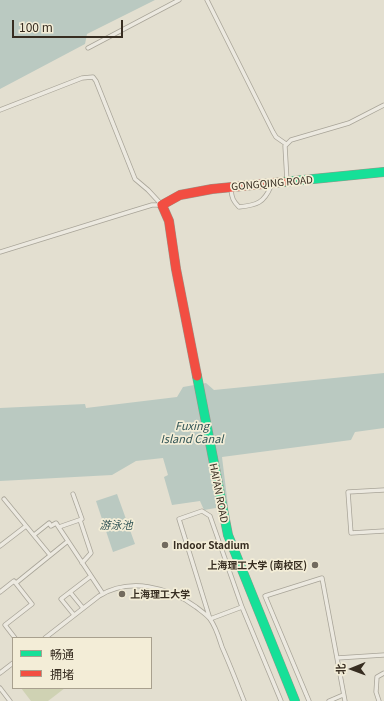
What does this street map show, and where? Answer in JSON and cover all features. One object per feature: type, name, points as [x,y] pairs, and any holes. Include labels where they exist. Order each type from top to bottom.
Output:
[{"type":"street","name":"GONGQING ROAD","points":[[162,205],[180,195],[231,186],[384,172]]},
{"type":"street","name":"HAI'AN ROAD","points":[[162,205],[169,221],[176,269],[198,384],[222,508],[231,545],[295,701]]},
{"type":"lane","points":[[88,48],[179,0]]},
{"type":"lane","points":[[207,0],[273,132],[276,137],[286,144]]},
{"type":"lane","points":[[0,110],[82,78],[93,77],[96,81],[135,179],[162,205]]},
{"type":"lane","points":[[287,182],[284,155],[286,144],[291,140],[356,121],[384,105]]},
{"type":"lane","points":[[231,186],[232,198],[239,207],[258,203],[267,194],[272,183]]},
{"type":"lane","points":[[0,252],[152,205],[162,205]]},
{"type":"lane","points":[[384,490],[348,492],[351,533],[384,531]]},
{"type":"lane","points":[[73,494],[82,519],[80,520],[91,553],[82,563]]},
{"type":"lane","points":[[4,499],[50,555]]},
{"type":"lane","points":[[244,701],[210,619],[179,519],[202,511],[210,516],[242,607],[281,701]]},
{"type":"lane","points":[[59,527],[80,520]]},
{"type":"lane","points":[[34,535],[49,523],[51,526],[56,522],[103,594]]},
{"type":"lane","points":[[0,546],[26,526]]},
{"type":"lane","points":[[0,592],[14,581],[16,583],[68,541]]},
{"type":"lane","points":[[74,615],[61,599],[91,576]]},
{"type":"lane","points":[[309,701],[265,596],[322,578],[345,701]]},
{"type":"lane","points":[[14,637],[5,625],[32,604],[16,583]]},
{"type":"lane","points":[[46,637],[103,594],[134,586],[162,589],[176,594],[210,619]]},
{"type":"lane","points":[[70,592],[83,608]]},
{"type":"lane","points":[[210,619],[242,607]]},
{"type":"lane","points":[[337,658],[384,654]]},
{"type":"lane","points":[[0,673],[12,664]]},
{"type":"lane","points":[[379,701],[376,692],[377,677],[384,673]]},
{"type":"lane","points":[[0,688],[10,701]]},
{"type":"lane","points":[[329,701],[343,696]]},
{"type":"green space","points":[[22,689],[64,689],[48,701],[31,701]]},
{"type":"water","points":[[0,0],[155,0],[87,34],[85,44],[0,89]]},
{"type":"water","name":"Fuxing Island Canal","points":[[384,373],[384,428],[355,432],[351,440],[222,457],[228,506],[204,510],[200,501],[172,505],[164,477],[168,475],[163,458],[136,461],[112,475],[0,481],[0,408],[85,404],[86,408],[177,397],[183,387],[206,383],[214,390]]},
{"type":"water","name":"游泳池","points":[[117,494],[135,544],[113,552],[96,501]]},
{"type":"traffic: fast","points":[[283,182],[384,172]]},
{"type":"traffic: fast","points":[[197,376],[228,535],[295,701]]},
{"type":"traffic: jam","points":[[197,376],[176,269],[169,221],[162,205],[180,195],[212,189],[283,182]]},
{"type":"place","name":"Indoor Stadium","points":[[165,545]]},
{"type":"place","name":"上海理工大学 (南校区)","points":[[315,565]]},
{"type":"place","name":"上海理工大学","points":[[122,594]]}]
